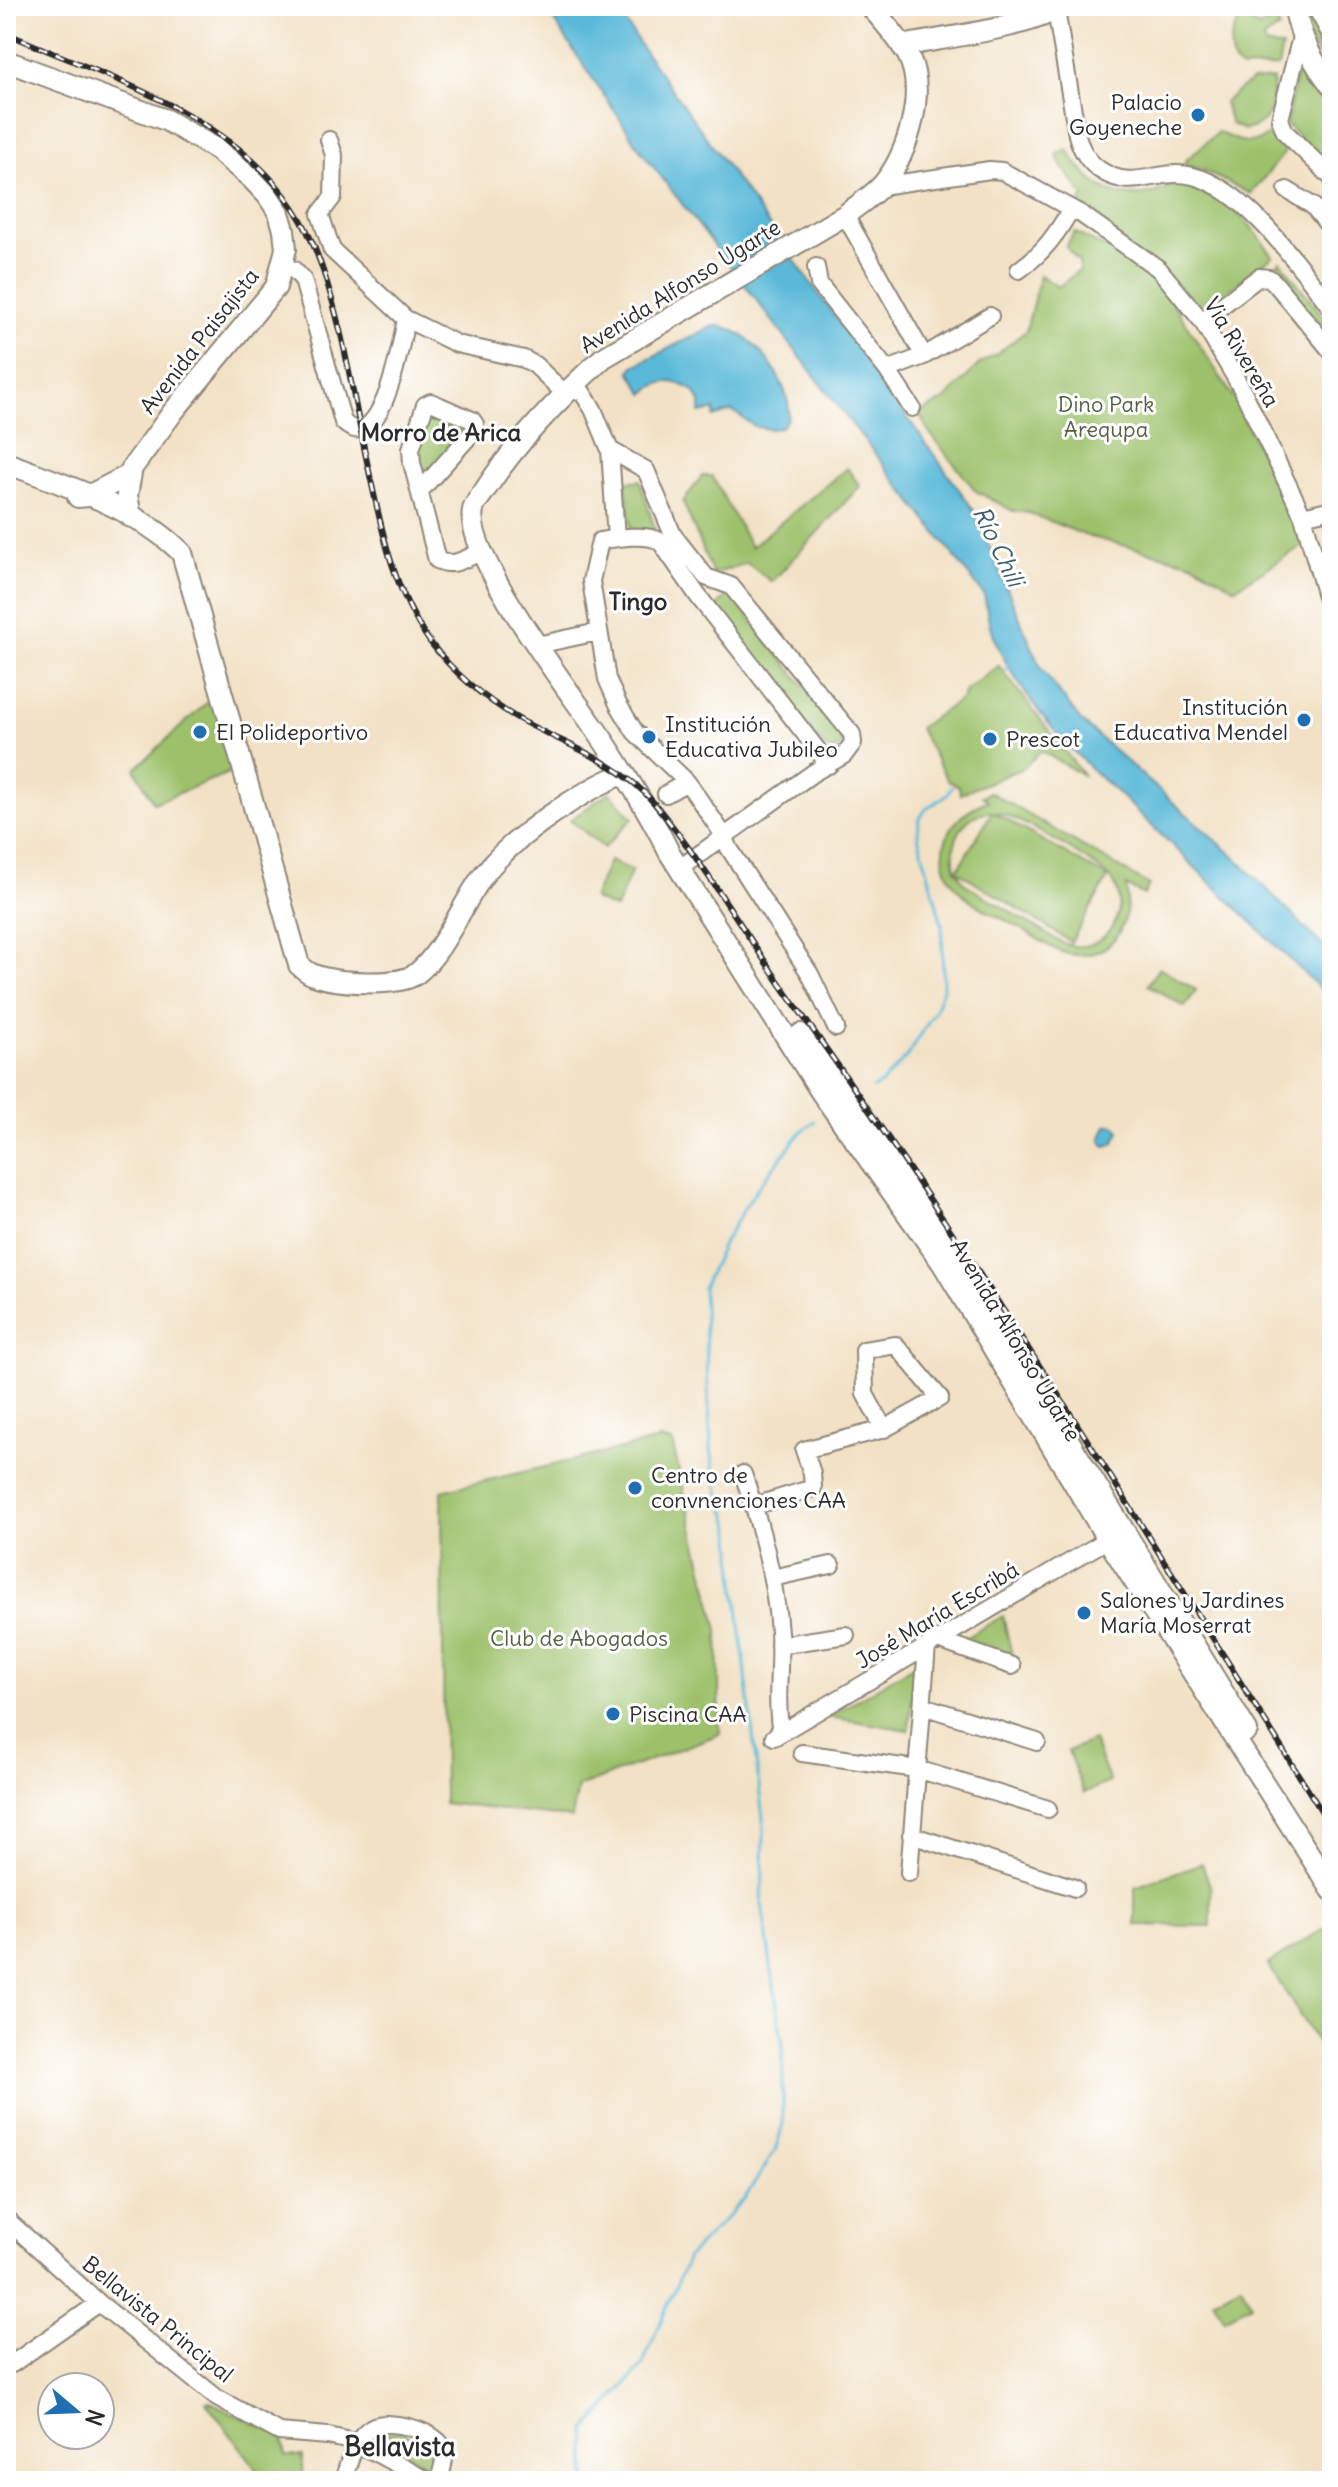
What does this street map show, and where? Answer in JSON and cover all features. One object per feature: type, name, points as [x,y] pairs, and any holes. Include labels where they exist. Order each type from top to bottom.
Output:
[{"type":"main road","points":[[870,6],[902,46],[1019,23],[1058,8]]},
{"type":"main road","points":[[1294,6],[1301,37],[1313,63],[1332,86]]},
{"type":"main road","name":"Avenida Alfonso Ugarte","points":[[902,46],[914,71],[913,118],[902,155],[881,186],[845,215],[603,358],[568,389],[495,474],[473,509],[474,531],[480,552],[537,645],[685,865],[842,1109],[968,1277],[1115,1536],[1332,1890]]},
{"type":"main road","name":"Avenida Paisajista","points":[[6,61],[166,120],[216,149],[251,178],[279,213],[286,249],[276,287],[265,303],[173,412],[129,475],[88,496]]},
{"type":"main road","points":[[6,463],[72,487],[131,517],[165,536],[182,553],[299,965],[310,974],[325,978],[388,982],[413,976],[430,959],[486,872],[516,842],[589,790],[623,774]]},
{"type":"main road","points":[[6,474],[71,497],[88,496]]},
{"type":"main road","points":[[129,475],[127,495],[131,517]]},
{"type":"main road","name":"Avenida Alfonso Ugarte","points":[[1115,1536],[1332,1866]]},
{"type":"street","points":[[1315,6],[1332,37]]},
{"type":"street","points":[[1058,8],[1077,135],[1081,150],[1093,165],[1112,178],[1121,180],[1147,179],[1173,172],[1196,176],[1225,189],[1247,205],[1326,296],[1332,309]]},
{"type":"street","points":[[1301,37],[1280,119],[1285,132],[1332,178]]},
{"type":"street","points":[[329,140],[334,155],[333,197],[320,214],[332,250],[406,319],[457,344],[524,359],[559,388],[582,392],[593,409],[610,450],[616,538]]},
{"type":"street","name":"Via Rivereña","points":[[881,186],[990,170],[1002,171],[1071,209],[1159,269],[1202,321],[1242,389],[1303,516],[1332,617]]},
{"type":"street","points":[[1287,190],[1313,206],[1332,230]]},
{"type":"street","points":[[1019,270],[1038,257],[1071,209]]},
{"type":"street","points":[[845,215],[924,356]]},
{"type":"street","points":[[284,266],[294,270],[303,280],[343,422],[351,428],[360,429],[370,424],[383,403],[398,364],[406,319]]},
{"type":"street","points":[[816,267],[819,284],[887,370],[912,408]]},
{"type":"street","points":[[1202,321],[1259,277],[1269,278],[1332,352]]},
{"type":"street","points":[[887,370],[924,356],[990,316]]},
{"type":"street","points":[[420,491],[474,431],[475,424],[431,402],[425,405],[411,449],[420,491],[437,560],[446,565],[453,564],[480,552]]},
{"type":"street","points":[[610,450],[646,470],[666,538],[698,596],[829,765]]},
{"type":"street","points":[[1303,516],[1332,509]]},
{"type":"street","points":[[685,865],[725,837],[813,773],[844,755],[853,743],[852,734],[843,718],[731,586],[706,577],[666,538],[600,541],[591,581],[607,679],[618,704],[635,732],[687,782],[725,837],[729,848],[810,974],[836,1028]]},
{"type":"street","points":[[698,596],[713,580]]},
{"type":"street","points":[[537,645],[598,632]]},
{"type":"street","points":[[666,794],[687,782]]},
{"type":"street","points":[[754,1506],[813,1488],[812,1473],[804,1450],[884,1429],[940,1398],[896,1345],[864,1350],[865,1394],[884,1429]]},
{"type":"street","points":[[743,1474],[766,1541],[779,1645],[846,1635]]},
{"type":"street","name":"José María Escribá","points":[[779,1645],[777,1735],[1115,1536]]},
{"type":"street","points":[[772,1578],[831,1565]]},
{"type":"street","points":[[909,1873],[923,1706],[932,1643],[1012,1666]]},
{"type":"street","points":[[923,1706],[1037,1742]]},
{"type":"street","points":[[802,1753],[917,1769],[1048,1809]]},
{"type":"street","points":[[911,1835],[1075,1888]]},
{"type":"street","name":"Bellavista Principal","points":[[6,2219],[99,2303],[205,2389],[279,2432],[328,2436],[356,2444],[428,2481]]},
{"type":"street","points":[[12,2364],[99,2303]]},
{"type":"street","points":[[343,2481],[356,2444],[371,2428],[384,2423],[404,2424],[440,2442],[445,2453],[439,2481]]},
{"type":"green space","points":[[1304,6],[1332,43],[1332,77],[1306,35]]},
{"type":"green space","points":[[1243,15],[1259,28],[1276,17],[1279,28],[1264,38],[1266,46],[1282,47],[1278,67],[1242,69],[1233,62],[1230,49],[1232,37]]},
{"type":"green space","points":[[1297,72],[1332,103],[1332,172],[1286,124]]},
{"type":"green space","points":[[1273,79],[1271,106],[1266,118],[1244,130],[1231,124],[1224,102],[1251,81]]},
{"type":"green space","points":[[1273,131],[1285,152],[1251,194],[1185,165],[1185,161],[1218,132],[1232,139],[1253,142]]},
{"type":"green space","points":[[1067,149],[1083,172],[1102,188],[1113,192],[1138,195],[1176,185],[1213,197],[1234,209],[1273,256],[1202,311],[1078,207],[1084,196],[1059,162],[1057,154]]},
{"type":"green space","name":"Dino Park Arequpa","points":[[1074,232],[1124,257],[1170,299],[1235,400],[1304,545],[1235,588],[1193,563],[1087,536],[1029,513],[1013,511],[976,491],[928,431],[919,413],[946,399],[979,364],[1026,331],[1040,275],[1058,287],[1080,270],[1079,262],[1066,247]]},
{"type":"green space","points":[[1280,261],[1332,327],[1332,344],[1272,270]]},
{"type":"green space","points":[[436,409],[465,425],[466,431],[424,481],[415,452],[427,416]]},
{"type":"green space","points":[[847,468],[860,486],[772,582],[747,563],[713,574],[683,502],[702,476],[712,476],[751,547]]},
{"type":"green space","points":[[640,480],[655,530],[631,529],[625,482]]},
{"type":"green space","points":[[730,593],[843,735],[839,748],[825,748],[714,609]]},
{"type":"green space","name":"Prescot","points":[[999,666],[1084,776],[1041,751],[1023,768],[960,794],[959,786],[948,781],[919,728],[963,698],[964,692]]},
{"type":"green space","name":"El Polideportivo","points":[[215,695],[236,770],[154,803],[135,769]]},
{"type":"green space","points":[[609,792],[633,818],[604,848],[570,820]]},
{"type":"green space","points":[[990,792],[1149,885],[1144,895],[1126,886],[1123,922],[1111,942],[1091,954],[1063,952],[982,908],[960,891],[945,865],[947,838],[962,815],[988,801],[982,796]],"holes":[[[992,812],[957,870],[954,860],[956,840],[966,823],[982,813]],[[993,812],[1019,821],[1057,842],[1094,865],[1114,883],[1119,907],[1110,930],[1101,939],[1079,946],[1058,940],[965,884],[956,870],[1071,942],[1108,878]]]},
{"type":"green space","points":[[609,861],[632,870],[616,909],[593,899]]},
{"type":"green space","points":[[1159,967],[1196,990],[1185,1007],[1148,985]]},
{"type":"green space","name":"Club de Abogados","points":[[659,1440],[672,1442],[718,1630],[720,1734],[578,1787],[572,1818],[444,1803],[442,1491]]},
{"type":"green space","points":[[1003,1616],[1013,1660],[958,1642]]},
{"type":"green space","points":[[915,1665],[909,1730],[829,1717]]},
{"type":"green space","points":[[1093,1740],[1110,1782],[1084,1793],[1068,1751]]},
{"type":"green space","points":[[1202,1863],[1211,1889],[1211,1926],[1135,1925],[1135,1887]]},
{"type":"green space","points":[[1328,1926],[1332,1933],[1332,2067],[1268,1964]]},
{"type":"green space","points":[[1241,2285],[1251,2304],[1224,2319],[1213,2300]]},
{"type":"green space","points":[[208,2401],[283,2437],[286,2456],[303,2456],[303,2481],[266,2481]]},
{"type":"green space","points":[[400,2430],[441,2451],[434,2468],[377,2439]]},
{"type":"water","points":[[544,6],[616,6],[642,48],[973,509],[1041,668],[1081,721],[1236,858],[1332,955],[1332,1000],[1083,760],[1032,703],[992,633],[984,595],[642,152]]},
{"type":"water","points":[[713,326],[733,330],[752,343],[769,362],[781,382],[788,403],[787,419],[777,428],[757,427],[731,411],[714,417],[715,410],[700,413],[700,402],[694,391],[674,382],[656,385],[644,394],[630,371],[634,366]]},
{"type":"water","points":[[1107,1125],[1115,1125],[1120,1131],[1113,1144],[1105,1146],[1101,1140]]},
{"type":"waterway","points":[[1004,671],[1012,662]]},
{"type":"waterway","points":[[873,1088],[881,1084],[908,1055],[934,1013],[943,989],[942,924],[918,836],[919,819],[952,787]]},
{"type":"waterway","points":[[586,2481],[586,2430],[642,2366],[688,2257],[744,2199],[775,2151],[783,2124],[783,2046],[762,1904],[764,1828],[734,1573],[732,1530],[715,1478],[711,1449],[703,1287],[725,1240],[755,1191],[801,1132],[815,1121]]},
{"type":"railway","points":[[6,33],[182,111],[259,166],[290,202],[313,244],[331,296],[382,529],[396,577],[430,642],[481,694],[517,718],[590,754],[624,775],[640,788],[673,827],[1002,1308],[1332,1828]]},
{"type":"place","name":"Palacio Goyeneche","points":[[1198,115]]},
{"type":"place","name":"Institución Educativa Mendel","points":[[1304,720]]},
{"type":"place","name":"El Polideportivo","points":[[200,732]]},
{"type":"place","name":"Institución Educativa Jubileo","points":[[649,737]]},
{"type":"place","name":"Prescot","points":[[990,739]]},
{"type":"place","name":"Centro de convnenciones CAA","points":[[635,1488]]},
{"type":"place","name":"Salones y Jardines María Moserrat","points":[[1084,1613]]},
{"type":"place","name":"Piscina CAA","points":[[613,1714]]},
{"type":"district","name":"Morro de Arica","points":[[441,432]]},
{"type":"district","name":"Tingo","points":[[638,601]]},
{"type":"district","name":"Bellavista","points":[[400,2446]]},
{"type":"water label","name":"Río Chili","points":[[999,546]]}]
